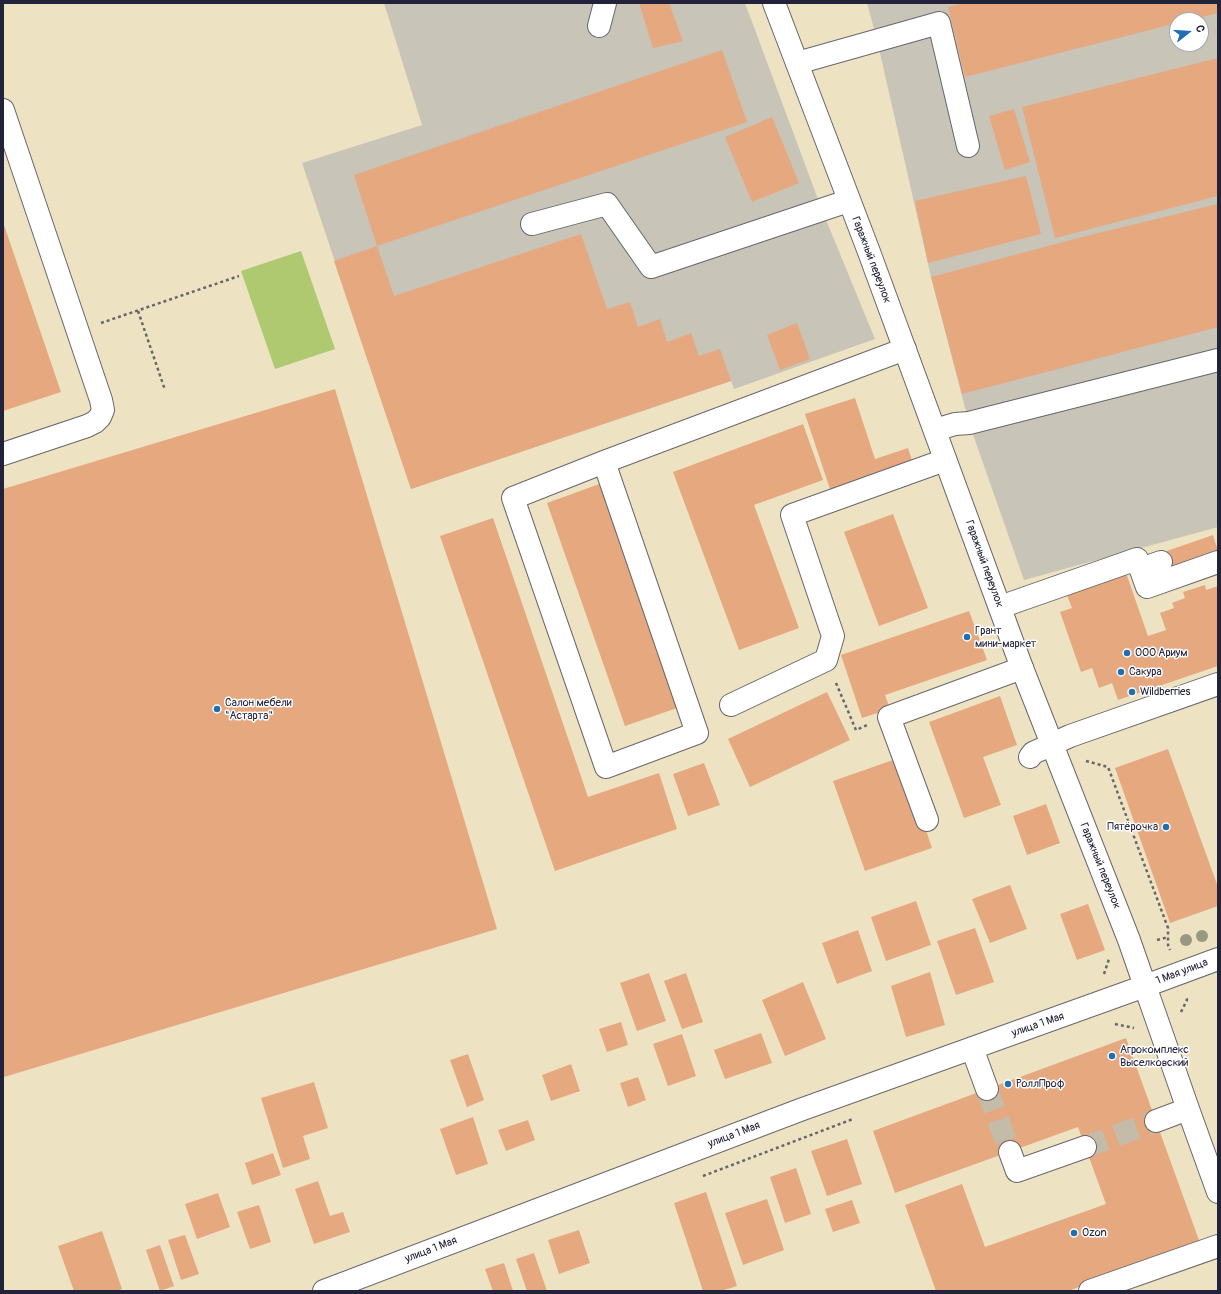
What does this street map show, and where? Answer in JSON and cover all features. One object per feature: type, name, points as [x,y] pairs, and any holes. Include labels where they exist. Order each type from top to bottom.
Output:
[{"type":"main road","points":[[599,26],[605,3]]},
{"type":"main road","name":"Гаражный переулок","points":[[774,3],[905,349],[1022,668],[1061,740],[1066,781],[1129,940],[1154,983],[1188,1109],[1218,1192]]},
{"type":"main road","points":[[797,63],[939,23],[968,146]]},
{"type":"main road","points":[[3,110],[78,331],[103,410],[95,422],[87,426],[3,454]]},
{"type":"main road","points":[[532,224],[607,204],[651,267],[848,201]]},
{"type":"main road","points":[[604,462],[697,733],[606,766],[513,498],[604,462],[905,349]]},
{"type":"main road","points":[[935,430],[955,424],[969,423],[1218,360]]},
{"type":"main road","points":[[731,705],[826,660],[833,636],[792,515],[945,460]]},
{"type":"main road","points":[[1000,606],[1137,559],[1151,566],[1147,587],[1218,562]]},
{"type":"main road","points":[[927,820],[889,716],[1022,668]]},
{"type":"main road","points":[[1030,757],[1033,753],[1061,740],[1218,684]]},
{"type":"main road","name":"1 Мая улица","points":[[1154,983],[1218,959]]},
{"type":"main road","name":"улица 1 Мая","points":[[324,1291],[800,1110],[1154,983]]},
{"type":"main road","points":[[972,1048],[987,1089]]},
{"type":"main road","points":[[1156,1121],[1188,1109]]},
{"type":"main road","points":[[1010,1152],[1017,1172],[1085,1147]]},
{"type":"main road","points":[[1090,1291],[1218,1246]]},
{"type":"path","points":[[78,331],[239,276]]},
{"type":"path","points":[[138,311],[165,390]]},
{"type":"path","points":[[826,660],[856,730],[889,716]]},
{"type":"path","points":[[1061,740],[1079,759],[1108,767],[1168,928],[1168,945],[1171,955]]},
{"type":"path","points":[[1157,940],[1168,937]]},
{"type":"path","points":[[1104,975],[1111,956]]},
{"type":"path","points":[[1112,1024],[1136,1028]]},
{"type":"shaded area","points":[[384,3],[745,3],[822,210],[875,339],[734,389],[731,381],[411,489],[302,163],[422,125]]},
{"type":"shaded area","points":[[867,3],[1218,3],[1218,527],[1024,580],[969,423],[931,277],[877,40]]},
{"type":"green space","points":[[301,251],[335,349],[275,369],[241,271]]},
{"type":"building","points":[[639,3],[669,3],[683,41],[653,48]]},
{"type":"building","points":[[963,3],[1218,3],[1218,13],[1209,15],[1209,12],[1169,12],[1169,25],[965,77],[948,7]]},
{"type":"building","points":[[722,50],[747,122],[377,246],[354,175]]},
{"type":"building","points":[[1218,58],[1218,196],[1055,238],[1022,107]]},
{"type":"building","points":[[1014,109],[1030,162],[1005,170],[989,116]]},
{"type":"building","points":[[772,117],[799,183],[752,202],[725,137]]},
{"type":"building","points":[[1026,176],[1041,234],[928,263],[915,201]]},
{"type":"building","points":[[1218,204],[1218,327],[962,394],[931,277],[1086,236]]},
{"type":"building","points":[[3,222],[61,392],[3,411]]},
{"type":"building","points":[[581,234],[607,309],[630,302],[638,327],[660,319],[667,342],[691,333],[699,356],[720,349],[731,381],[411,489],[334,261],[377,246],[394,296]]},
{"type":"building","points":[[797,323],[810,359],[780,370],[767,335]]},
{"type":"building","name":"Салон мебели \"Астарта\"","points":[[335,389],[497,929],[4,1077],[3,489]]},
{"type":"building","points":[[855,398],[875,459],[908,448],[915,470],[832,495],[805,414]]},
{"type":"building","points":[[803,424],[823,480],[754,505],[799,628],[739,650],[673,472]]},
{"type":"building","points":[[602,483],[680,707],[625,726],[547,503]]},
{"type":"building","points":[[893,514],[928,608],[879,626],[844,532]]},
{"type":"building","points":[[493,518],[588,797],[659,773],[677,829],[555,871],[440,536]]},
{"type":"building","points":[[1213,535],[1218,551],[1164,570],[1158,554]]},
{"type":"building","points":[[1125,570],[1148,636],[1166,630],[1160,613],[1174,608],[1172,603],[1185,598],[1183,592],[1205,585],[1206,590],[1218,586],[1218,666],[1118,700],[1112,683],[1099,688],[1092,668],[1081,672],[1060,612],[1072,608],[1065,590]]},
{"type":"building","points":[[969,611],[987,660],[885,695],[890,709],[862,718],[841,655]]},
{"type":"building","points":[[827,692],[850,740],[750,787],[728,739]]},
{"type":"building","points":[[1000,696],[1017,745],[983,757],[1001,805],[964,818],[929,722]]},
{"type":"building","name":"Пятёрочка","points":[[1168,749],[1218,887],[1218,906],[1170,923],[1115,768]]},
{"type":"building","points":[[893,760],[905,794],[913,792],[932,848],[865,871],[833,781]]},
{"type":"building","points":[[704,763],[720,805],[688,816],[673,774]]},
{"type":"building","points":[[1046,804],[1060,843],[1027,855],[1013,816]]},
{"type":"building","points":[[1010,885],[1027,929],[990,943],[972,899]]},
{"type":"building","points":[[916,901],[931,945],[886,961],[871,917]]},
{"type":"building","points":[[1088,904],[1105,950],[1077,960],[1060,914]]},
{"type":"building","points":[[975,928],[994,982],[956,995],[937,941]]},
{"type":"building","points":[[858,930],[872,971],[837,984],[822,943]]},
{"type":"building","points":[[930,972],[945,1025],[906,1037],[891,986]]},
{"type":"building","points":[[649,973],[666,1021],[637,1031],[620,983]]},
{"type":"building","points":[[686,973],[703,1022],[682,1029],[664,981]]},
{"type":"building","points":[[803,982],[826,1039],[785,1056],[762,1000]]},
{"type":"building","points":[[621,1022],[628,1045],[607,1052],[599,1029]]},
{"type":"building","points":[[761,1033],[772,1063],[725,1079],[714,1050]]},
{"type":"building","points":[[682,1034],[696,1076],[668,1086],[653,1044]]},
{"type":"building","points":[[1126,1038],[1200,1243],[1068,1291],[936,1291],[905,1205],[962,1184],[985,1247],[1106,1204],[1078,1127],[895,1193],[873,1131]]},
{"type":"building","points":[[468,1054],[484,1100],[467,1107],[450,1060]]},
{"type":"building","points":[[571,1064],[580,1091],[551,1101],[542,1075]]},
{"type":"building","points":[[638,1077],[646,1100],[628,1107],[620,1083]]},
{"type":"building","points":[[314,1082],[328,1128],[303,1136],[310,1159],[283,1168],[261,1098]]},
{"type":"building","points":[[473,1117],[488,1164],[456,1175],[440,1129]]},
{"type":"building","points":[[528,1120],[535,1140],[506,1151],[498,1130]]},
{"type":"building","points":[[847,1139],[862,1184],[827,1196],[811,1151]]},
{"type":"building","points":[[273,1153],[281,1175],[252,1185],[245,1163]]},
{"type":"building","points":[[796,1168],[811,1214],[785,1223],[770,1177]]},
{"type":"building","points":[[318,1181],[330,1216],[343,1212],[350,1232],[314,1244],[295,1189]]},
{"type":"building","points":[[706,1192],[737,1286],[721,1291],[703,1291],[674,1203]]},
{"type":"building","points":[[218,1193],[230,1227],[197,1239],[185,1204]]},
{"type":"building","points":[[767,1199],[784,1250],[743,1265],[725,1213]]},
{"type":"building","points":[[852,1200],[860,1223],[833,1232],[825,1209]]},
{"type":"building","points":[[259,1205],[271,1242],[250,1249],[237,1212]]},
{"type":"building","points":[[579,1230],[590,1263],[559,1274],[548,1240]]},
{"type":"building","points":[[102,1231],[122,1289],[116,1291],[74,1291],[58,1246]]},
{"type":"building","points":[[185,1235],[199,1274],[181,1280],[168,1240]]},
{"type":"building","points":[[160,1245],[174,1286],[160,1291],[146,1250]]},
{"type":"building","points":[[534,1253],[547,1291],[527,1291],[516,1259]]},
{"type":"building","points":[[504,1263],[513,1291],[493,1291],[485,1269]]},
{"type":"tunnel","points":[[987,1089],[1010,1152]]},
{"type":"tunnel","points":[[1085,1147],[1156,1121]]},
{"type":"place","name":"Грант мини-маркет","points":[[967,637]]},
{"type":"place","name":"ООО Ариум","points":[[1127,653]]},
{"type":"place","name":"Сакура","points":[[1121,672]]},
{"type":"place","name":"Wildberries","points":[[1132,692]]},
{"type":"place","name":"Салон мебели \"Астарта\"","points":[[217,709]]},
{"type":"place","name":"Пятёрочка","points":[[1166,827]]},
{"type":"place","name":"Агрокомплекс Выселковский","points":[[1112,1056]]},
{"type":"place","name":"РоллПроф","points":[[1008,1084]]},
{"type":"place","name":"Ozon","points":[[1074,1233]]}]
